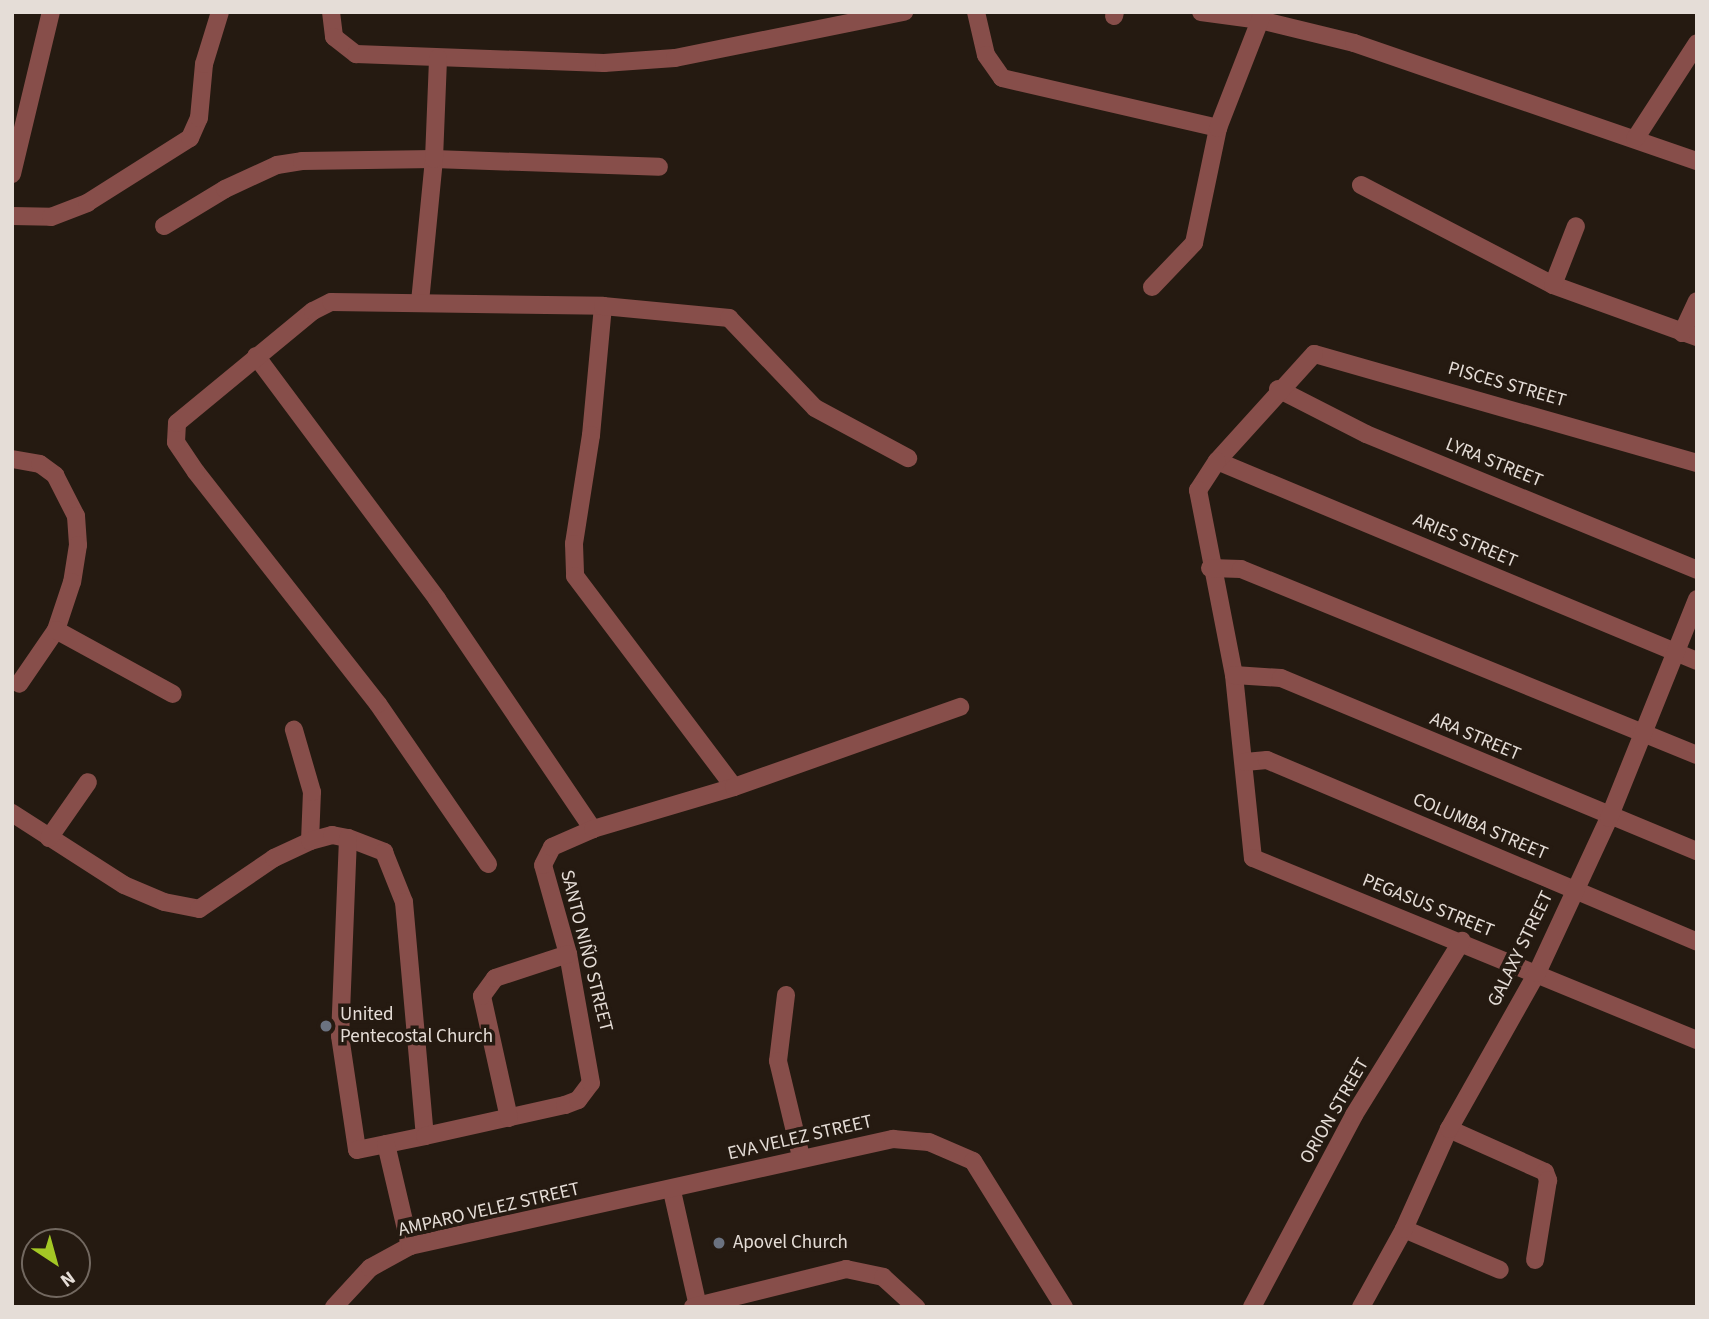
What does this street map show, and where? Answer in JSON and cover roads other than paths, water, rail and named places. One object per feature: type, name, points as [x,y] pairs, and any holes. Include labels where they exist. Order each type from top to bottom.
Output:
[{"type":"street","points":[[12,174],[51,12]]},
{"type":"street","points":[[12,216],[51,217],[87,203],[190,138],[199,118],[204,64],[220,12]]},
{"type":"street","points":[[331,12],[334,37],[349,52],[438,58],[641,63],[904,12]]},
{"type":"street","points":[[976,12],[986,55],[1002,78],[1218,128]]},
{"type":"street","points":[[1201,12],[1260,20],[1354,43],[1697,161]]},
{"type":"street","points":[[1152,287],[1194,243],[1218,128],[1260,20]]},
{"type":"street","points":[[1635,139],[1697,43]]},
{"type":"street","points":[[420,302],[434,159],[438,58]]},
{"type":"street","points":[[164,226],[225,189],[277,165],[302,161],[434,159],[659,167]]},
{"type":"street","points":[[1361,185],[1553,285],[1689,335],[1697,301]]},
{"type":"street","points":[[1553,285],[1576,226]]},
{"type":"street","points":[[488,864],[378,704],[176,442],[177,423],[313,311],[331,302],[603,306],[729,318],[815,408],[908,458]]},
{"type":"street","points":[[603,306],[591,435],[574,544],[575,576],[734,787]]},
{"type":"street","name":"PISCES STREET","points":[[1278,389],[1306,359],[1323,354],[1697,463]]},
{"type":"street","points":[[256,356],[436,599],[593,829]]},
{"type":"street","points":[[1245,762],[1234,675],[1210,568],[1198,490],[1217,460],[1278,389]]},
{"type":"street","name":"LYRA STREET","points":[[1278,389],[1366,433],[1697,570]]},
{"type":"street","points":[[12,459],[40,464],[55,475],[76,516],[78,545],[72,582],[56,630],[19,684]]},
{"type":"street","name":"ARIES STREET","points":[[1217,460],[1697,662]]},
{"type":"street","points":[[1210,568],[1241,569],[1697,755]]},
{"type":"street","name":"GALAXY STREET","points":[[1361,1307],[1404,1228],[1449,1129],[1537,973],[1609,818],[1674,651],[1697,600]]},
{"type":"street","points":[[56,630],[173,694]]},
{"type":"street","name":"ARA STREET","points":[[1234,675],[1281,678],[1609,818],[1697,851]]},
{"type":"street","name":"SANTO NIÑO STREET","points":[[348,838],[340,1036],[357,1150],[509,1118],[578,1100],[592,1083],[568,954],[543,865],[545,855],[562,840],[734,787],[960,707]]},
{"type":"street","points":[[294,730],[312,792],[310,841]]},
{"type":"street","name":"COLUMBA STREET","points":[[1245,762],[1267,760],[1697,942]]},
{"type":"street","name":"PEGASUS STREET","points":[[1245,762],[1250,852],[1259,861],[1462,941],[1697,1040]]},
{"type":"street","points":[[49,838],[88,782]]},
{"type":"street","points":[[12,814],[124,885],[164,902],[199,909],[274,858],[310,841],[332,835],[348,838],[384,852],[404,902],[425,1136]]},
{"type":"street","name":"ORION STREET","points":[[1252,1307],[1354,1115],[1462,941]]},
{"type":"street","points":[[509,1118],[482,996],[495,978],[568,954]]},
{"type":"street","points":[[786,995],[778,1061],[801,1157]]},
{"type":"street","points":[[1449,1129],[1545,1172],[1548,1180],[1535,1260]]},
{"type":"street","name":"EVA VELEZ STREET","points":[[672,1191],[801,1157],[893,1139],[929,1142],[967,1157],[985,1174],[1064,1307]]},
{"type":"street","points":[[386,1144],[410,1246]]},
{"type":"street","points":[[672,1191],[695,1306],[846,1269],[883,1277],[916,1307]]},
{"type":"street","name":"AMPARO VELEZ STREET","points":[[334,1307],[370,1268],[410,1246],[672,1191]]},
{"type":"street","points":[[1404,1228],[1500,1270]]},
{"type":"place","name":"United Pentecostal Church","points":[[326,1026]]},
{"type":"place","name":"Apovel Church","points":[[719,1243]]}]
